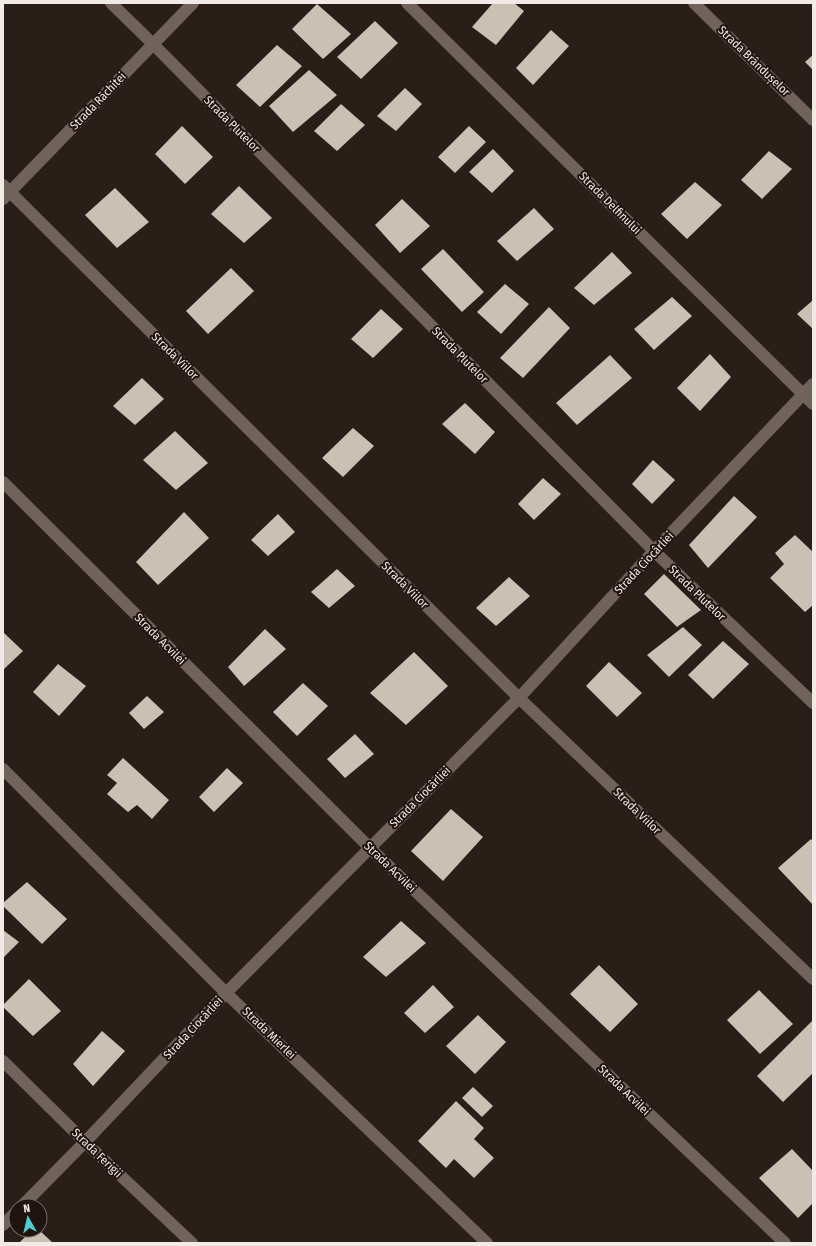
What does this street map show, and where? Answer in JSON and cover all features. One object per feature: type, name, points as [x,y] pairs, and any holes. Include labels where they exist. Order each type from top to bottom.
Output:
[{"type":"street","name":"Strada Plutelor","points":[[110,3],[153,44],[654,551],[813,703]]},
{"type":"street","name":"Strada Răchitei","points":[[5,192],[193,3]]},
{"type":"street","name":"Strada Delfinului","points":[[407,3],[813,404]]},
{"type":"street","name":"Strada Brândușelor","points":[[694,3],[813,120]]},
{"type":"street","name":"Strada Viilor","points":[[5,192],[519,698],[813,978]]},
{"type":"street","name":"Strada Ciocârliei","points":[[30,1198],[226,993],[519,698],[654,551],[813,384]]},
{"type":"street","name":"Strada Acvilei","points":[[3,482],[370,848],[785,1243]]},
{"type":"street","name":"Strada Mierlei","points":[[3,769],[226,993],[487,1243]]},
{"type":"street","name":"Strada Ferigii","points":[[3,1061],[85,1142],[192,1243]]},
{"type":"building","points":[[493,3],[514,3],[524,11],[496,45],[472,27]]},
{"type":"building","points":[[317,4],[351,34],[323,59],[292,29]]},
{"type":"building","points":[[375,21],[398,43],[361,79],[337,57]]},
{"type":"building","points":[[551,30],[569,46],[533,85],[516,68]]},
{"type":"building","points":[[277,45],[302,66],[260,107],[236,85]]},
{"type":"building","points":[[813,55],[813,70],[805,62]]},
{"type":"building","points":[[309,70],[337,95],[293,132],[269,106]]},
{"type":"building","points":[[405,88],[422,104],[396,131],[377,116]]},
{"type":"building","points":[[341,104],[365,125],[337,151],[314,131]]},
{"type":"building","points":[[182,126],[213,157],[185,184],[155,154]]},
{"type":"building","points":[[469,126],[486,142],[455,173],[438,157]]},
{"type":"building","points":[[493,149],[514,171],[492,193],[469,172]]},
{"type":"building","points":[[769,151],[792,169],[762,199],[741,180]]},
{"type":"building","points":[[695,182],[722,205],[687,239],[661,214]]},
{"type":"building","points":[[239,186],[272,218],[244,243],[211,214]]},
{"type":"building","points":[[115,188],[149,222],[117,248],[85,215]]},
{"type":"building","points":[[402,199],[430,226],[400,253],[375,225]]},
{"type":"building","points":[[534,208],[554,229],[517,261],[497,241]]},
{"type":"building","points":[[443,249],[484,292],[462,312],[421,269]]},
{"type":"building","points":[[612,252],[632,273],[594,305],[574,288]]},
{"type":"building","points":[[231,268],[254,291],[208,334],[186,311]]},
{"type":"building","points":[[505,284],[529,304],[501,334],[477,312]]},
{"type":"building","points":[[672,297],[692,316],[654,350],[634,329]]},
{"type":"building","points":[[812,301],[813,302],[813,329],[797,314]]},
{"type":"building","points":[[549,307],[570,328],[523,378],[500,358]]},
{"type":"building","points":[[381,309],[403,329],[373,358],[351,339]]},
{"type":"building","points":[[710,354],[731,377],[700,411],[677,388]]},
{"type":"building","points":[[610,355],[632,378],[577,425],[556,403]]},
{"type":"building","points":[[142,378],[164,399],[135,425],[113,406]]},
{"type":"building","points":[[465,403],[495,432],[475,454],[442,424]]},
{"type":"building","points":[[353,428],[374,446],[343,477],[322,458]]},
{"type":"building","points":[[175,431],[208,463],[176,490],[143,460]]},
{"type":"building","points":[[653,460],[675,480],[652,504],[632,484]]},
{"type":"building","points":[[543,478],[561,494],[534,520],[518,504]]},
{"type":"building","points":[[734,496],[757,517],[708,568],[689,545]]},
{"type":"building","points":[[184,512],[209,538],[158,585],[136,562]]},
{"type":"building","points":[[278,514],[295,532],[268,556],[251,540]]},
{"type":"building","points":[[795,535],[813,552],[813,605],[805,612],[770,578],[784,564],[775,553]]},
{"type":"building","points":[[337,569],[355,586],[329,608],[311,592]]},
{"type":"building","points":[[664,574],[701,610],[677,627],[644,594]]},
{"type":"building","points":[[509,577],[530,596],[496,626],[476,608]]},
{"type":"building","points":[[683,627],[702,645],[669,677],[647,655]]},
{"type":"building","points":[[265,629],[286,649],[244,686],[228,667]]},
{"type":"building","points":[[3,632],[23,651],[3,670]]},
{"type":"building","points":[[723,641],[749,664],[713,699],[688,675]]},
{"type":"building","points":[[414,652],[448,686],[406,725],[370,693]]},
{"type":"building","points":[[609,662],[642,693],[617,717],[586,686]]},
{"type":"building","points":[[58,664],[86,686],[59,716],[33,692]]},
{"type":"building","points":[[303,683],[328,706],[297,736],[273,712]]},
{"type":"building","points":[[147,696],[164,712],[144,729],[129,713]]},
{"type":"building","points":[[355,734],[374,754],[345,778],[327,759]]},
{"type":"building","points":[[123,758],[169,800],[152,819],[137,805],[128,812],[107,794],[117,783],[107,775]]},
{"type":"building","points":[[227,768],[243,783],[214,812],[199,797]]},
{"type":"building","points":[[451,809],[483,837],[443,881],[411,851]]},
{"type":"building","points":[[811,839],[813,842],[813,905],[778,868]]},
{"type":"building","points":[[27,882],[67,919],[42,944],[3,906],[3,903]]},
{"type":"building","points":[[401,921],[426,943],[386,977],[363,957]]},
{"type":"building","points":[[3,930],[19,942],[3,958]]},
{"type":"building","points":[[599,965],[638,1004],[610,1032],[570,994]]},
{"type":"building","points":[[29,979],[61,1011],[33,1036],[3,1007],[3,1005]]},
{"type":"building","points":[[433,985],[454,1007],[425,1033],[404,1013]]},
{"type":"building","points":[[759,990],[793,1024],[760,1054],[727,1020]]},
{"type":"building","points":[[478,1015],[506,1042],[475,1074],[446,1046]]},
{"type":"building","points":[[813,1020],[813,1073],[783,1102],[757,1076]]},
{"type":"building","points":[[102,1031],[125,1051],[93,1086],[73,1064]]},
{"type":"building","points":[[473,1087],[493,1106],[482,1117],[462,1098]]},
{"type":"building","points":[[456,1101],[484,1128],[474,1139],[494,1158],[474,1178],[454,1159],[446,1168],[418,1141]]},
{"type":"building","points":[[792,1149],[813,1171],[813,1203],[798,1218],[759,1178]]},
{"type":"building","points":[[24,1238],[48,1238],[53,1243],[19,1243]]}]
